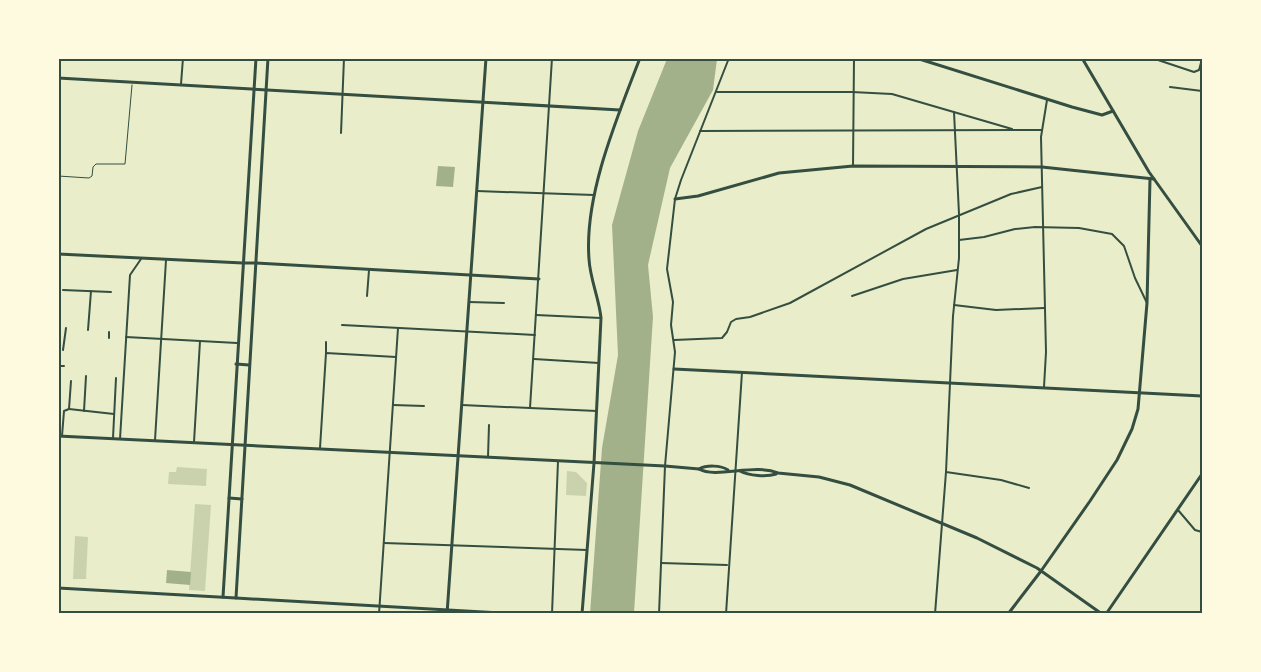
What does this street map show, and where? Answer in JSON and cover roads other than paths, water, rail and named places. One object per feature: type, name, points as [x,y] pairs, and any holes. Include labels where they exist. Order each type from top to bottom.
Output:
[{"type":"main road","points":[[222,597],[256,58]]},
{"type":"main road","points":[[236,598],[268,58]]},
{"type":"main road","points":[[447,612],[486,58]]},
{"type":"main road","points":[[582,614],[596,463],[601,318],[589,261],[588,243],[594,195],[620,110],[640,58]]},
{"type":"main road","points":[[916,58],[1102,115],[1113,111]]},
{"type":"main road","points":[[1082,58],[1152,179],[1203,246]]},
{"type":"main road","points":[[58,78],[620,110]]},
{"type":"main road","points":[[675,199],[698,196],[778,173],[853,166],[1042,167],[1152,179]]},
{"type":"main road","points":[[1008,614],[1041,572],[1117,460],[1132,429],[1138,409],[1147,303],[1152,179]]},
{"type":"main road","points":[[58,254],[538,279]]},
{"type":"main road","points":[[236,364],[249,365]]},
{"type":"main road","points":[[674,369],[1203,396]]},
{"type":"main road","points":[[60,436],[665,466],[703,471],[740,471],[746,474],[771,476],[777,473],[819,477],[850,485],[977,538],[1041,572],[1104,614],[1203,474]]},
{"type":"main road","points":[[228,498],[242,499]]},
{"type":"main road","points":[[59,588],[380,606],[447,612],[517,614]]},
{"type":"street","points":[[181,84],[183,58]]},
{"type":"street","points":[[342,133],[344,58]]},
{"type":"street","points":[[531,408],[552,58]]},
{"type":"street","points":[[659,614],[665,466],[675,352],[671,325],[673,302],[667,269],[675,199],[729,58]]},
{"type":"street","points":[[853,166],[854,58]]},
{"type":"street","points":[[1155,59],[1194,72],[1199,70],[1203,59]]},
{"type":"street","points":[[1170,87],[1203,91]]},
{"type":"street","points":[[717,92],[892,94],[1015,130]]},
{"type":"street","points":[[1044,388],[1046,352],[1041,130],[1047,99]]},
{"type":"street","points":[[935,614],[958,270],[959,214],[954,112]]},
{"type":"street","points":[[700,131],[1041,130]]},
{"type":"street","points":[[673,340],[722,338],[728,332],[731,322],[736,319],[750,317],[790,303],[893,246],[959,214],[1011,194],[1042,187]]},
{"type":"street","points":[[477,191],[594,195]]},
{"type":"street","points":[[959,240],[984,237],[1014,229],[1042,227],[1079,228],[1112,234],[1124,246],[1147,303]]},
{"type":"street","points":[[120,439],[130,275],[142,258]]},
{"type":"street","points":[[155,440],[166,260]]},
{"type":"street","points":[[367,296],[369,270]]},
{"type":"street","points":[[852,296],[903,279],[958,270]]},
{"type":"street","points":[[63,290],[111,292]]},
{"type":"street","points":[[88,330],[91,291]]},
{"type":"street","points":[[469,302],[504,303]]},
{"type":"street","points":[[954,305],[996,310],[1045,308]]},
{"type":"street","points":[[536,315],[601,318]]},
{"type":"street","points":[[342,325],[535,335]]},
{"type":"street","points":[[63,350],[66,328]]},
{"type":"street","points":[[379,614],[398,328]]},
{"type":"street","points":[[109,338],[110,332]]},
{"type":"street","points":[[126,337],[237,343]]},
{"type":"street","points":[[194,442],[200,341]]},
{"type":"street","points":[[320,448],[326,342]]},
{"type":"street","points":[[326,354],[396,357]]},
{"type":"street","points":[[534,359],[599,363]]},
{"type":"street","points":[[58,366],[64,366]]},
{"type":"street","points":[[726,614],[742,372]]},
{"type":"street","points":[[84,411],[86,376]]},
{"type":"street","points":[[113,438],[116,378]]},
{"type":"street","points":[[69,409],[71,381]]},
{"type":"street","points":[[393,405],[424,406]]},
{"type":"street","points":[[462,405],[597,411]]},
{"type":"street","points":[[60,436],[64,411],[69,409],[114,414]]},
{"type":"street","points":[[488,457],[489,425]]},
{"type":"street","points":[[552,614],[558,461]]},
{"type":"street","points":[[946,472],[1000,480],[1029,488]]},
{"type":"street","points":[[1178,510],[1195,530],[1203,532]]},
{"type":"street","points":[[59,588],[60,533]]},
{"type":"street","points":[[384,543],[587,550]]},
{"type":"street","points":[[661,562],[728,565]]},
{"type":"lane","points":[[58,176],[88,178],[92,176],[93,167],[96,164],[125,164],[132,82]]}]
